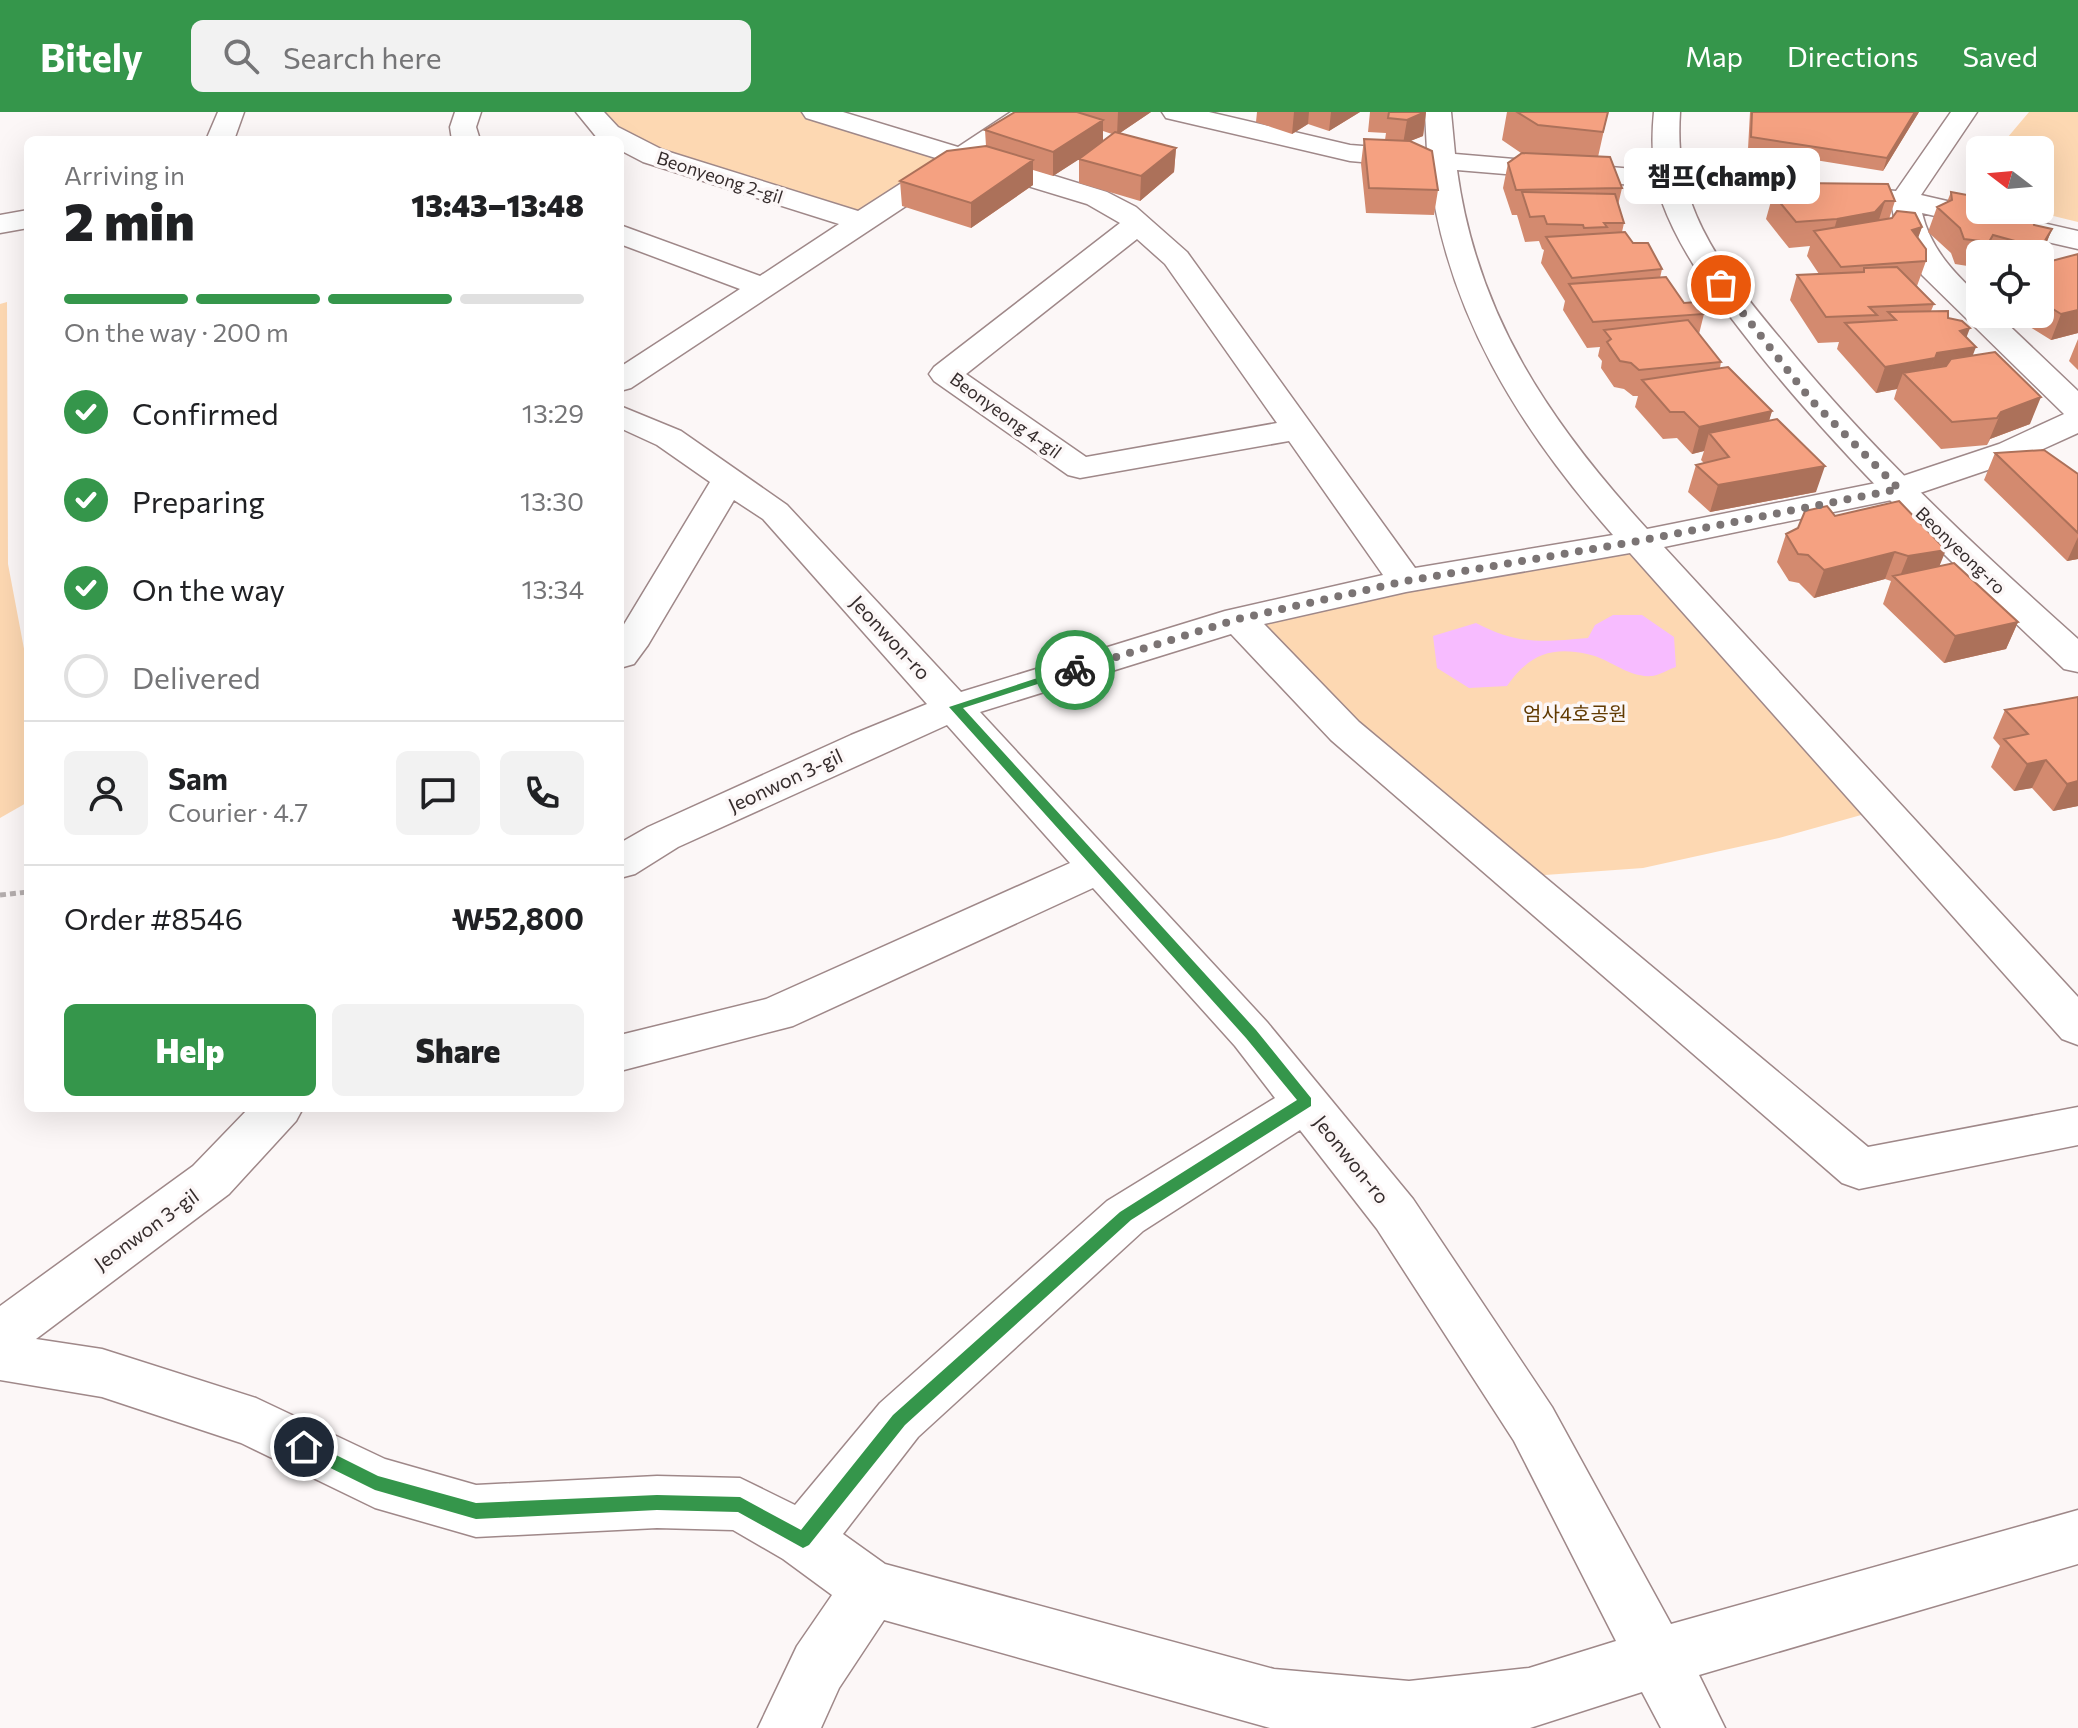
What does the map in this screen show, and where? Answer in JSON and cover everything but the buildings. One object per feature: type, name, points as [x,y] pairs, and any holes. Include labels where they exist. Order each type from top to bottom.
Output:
[{"type":"street","points":[[222,136],[231,112]]},
{"type":"street","points":[[465,136],[463,127],[468,112]]},
{"type":"street","name":"Beonyeong 2-gil","points":[[589,112],[614,136]]},
{"type":"street","points":[[815,112],[1097,198],[1139,223],[1176,258],[1406,581]]},
{"type":"street","points":[[624,378],[1029,112]]},
{"type":"street","points":[[1175,112],[1350,153],[1904,200],[2078,240]]},
{"type":"street","points":[[1438,112],[1443,187],[1459,260],[1483,322],[1521,392],[1588,485],[2078,1027]]},
{"type":"street","name":"Beonyeong-ro","points":[[1667,112],[1664,135],[1670,178],[1680,212],[1721,285],[1811,400],[1959,550],[2078,660]]},
{"type":"street","points":[[1964,112],[1904,200],[1911,227],[1933,269],[2078,409]]},
{"type":"street","name":"Beonyeong 2-gil","points":[[624,141],[653,156],[862,222]]},
{"type":"street","points":[[0,224],[24,220]]},
{"type":"street","name":"Beonyeong 4-gil","points":[[1139,223],[945,374],[1080,468],[1300,429]]},
{"type":"street","points":[[624,235],[763,287]]},
{"type":"street","name":"Jeonwon-ro","points":[[624,418],[669,438],[775,512],[1251,1034],[1395,1214],[1533,1424],[1694,1728]]},
{"type":"street","points":[[955,707],[1238,619],[1406,581],[1639,541],[1899,489],[2011,451],[2078,420]]},
{"type":"street","points":[[624,651],[728,481]]},
{"type":"street","points":[[1238,619],[1345,731],[1859,1169],[2078,1126]]},
{"type":"street","name":"Jeonwon 3-gil","points":[[624,861],[663,837],[865,744],[955,707]]},
{"type":"street","points":[[624,1052],[777,1014],[1101,867]]},
{"type":"street","points":[[803,1540],[899,1420],[1125,1216],[1306,1102]]},
{"type":"street","name":"Jeonwon 3-gil","points":[[0,1336],[211,1180],[275,1112]]},
{"type":"street","points":[[0,1357],[102,1373],[256,1423],[375,1482],[476,1511],[657,1502],[740,1504],[803,1540],[871,1588],[1274,1699],[1394,1710],[1529,1698],[1659,1657],[2078,1537]]},
{"type":"street","points":[[789,1728],[818,1667],[871,1588]]},
{"type":"path","points":[[0,895],[24,892]]},
{"type":"green space","points":[[589,112],[815,112],[961,157],[862,222],[653,156]]},
{"type":"green space","points":[[2029,112],[2078,112],[2078,222],[2054,216],[2054,136],[2009,136]]},
{"type":"green space","points":[[7,302],[8,564],[24,649],[24,804],[0,818],[0,304]]},
{"type":"green space","name":"엄사4호공원","points":[[1633,542],[1879,810],[1779,838],[1643,868],[1516,877],[1238,619]]},
{"type":"shaded area","points":[[1613,615],[1642,615],[1674,637],[1676,667],[1643,676],[1595,656],[1562,651],[1532,661],[1507,686],[1469,688],[1437,668],[1433,636],[1476,623],[1518,638],[1557,640],[1588,638],[1595,625]]},
{"type":"way so far","points":[[1075,670],[1238,619],[1406,581],[1639,541],[1899,489],[1811,400],[1721,285]]},
{"type":"place","name":"챔프(champ)","points":[[1721,285]]},
{"type":"route","points":[[304,1447],[375,1482],[476,1511],[657,1502],[740,1504],[803,1540],[899,1420],[1125,1216],[1306,1102],[1251,1034],[955,707],[1075,670]]}]
